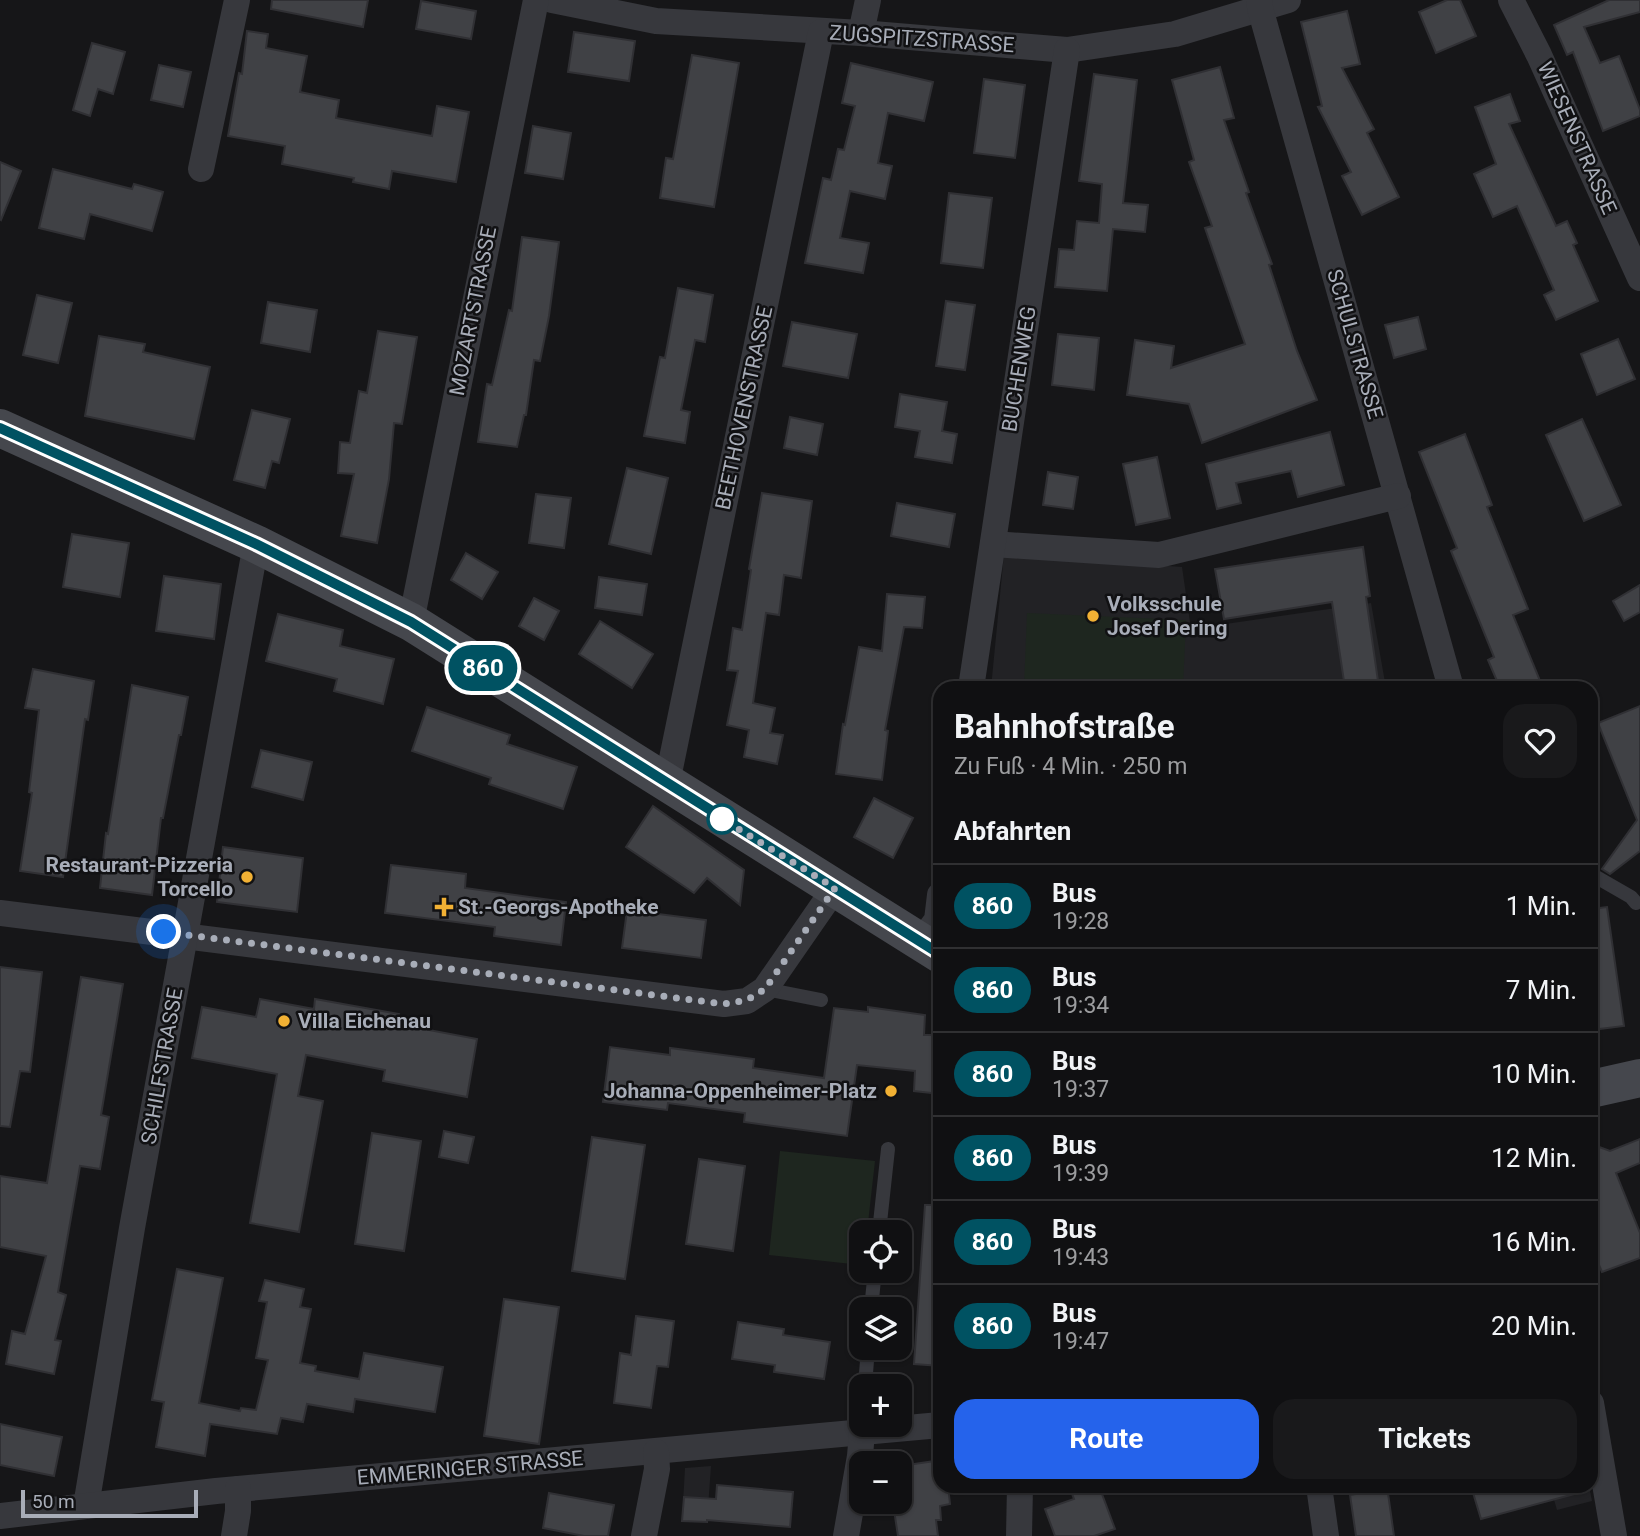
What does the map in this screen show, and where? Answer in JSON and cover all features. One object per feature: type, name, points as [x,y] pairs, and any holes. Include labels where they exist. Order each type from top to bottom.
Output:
[{"type":"main road","points":[[0,428],[256,544],[411,622],[930,949]]},
{"type":"main road","points":[[1598,1087],[1640,1078]]},
{"type":"street","points":[[201,169],[237,0]]},
{"type":"street","name":"MOZARTSTRASSE","points":[[411,622],[536,0]]},
{"type":"street","name":"ZUGSPITZSTRASSE","points":[[552,0],[821,32],[1066,50],[1175,34],[1259,4],[1288,0]]},
{"type":"street","points":[[861,33],[868,0]]},
{"type":"street","name":"WIESENSTRASSE","points":[[1511,0],[1539,55],[1640,278]]},
{"type":"street","name":"SCHULSTRASSE","points":[[1259,4],[1449,681]]},
{"type":"street","name":"BEETHOVENSTRASSE","points":[[667,783],[821,32]]},
{"type":"street","name":"BUCHENWEG","points":[[972,681],[1066,50]]},
{"type":"street","points":[[993,544],[1159,555],[1398,496]]},
{"type":"street","name":"SCHILFSTRASSE","points":[[86,1506],[132,1228],[256,544]]},
{"type":"street","points":[[0,913],[724,1004],[747,1000],[765,989],[835,888]]},
{"type":"street","name":"EMMERINGER STRASSE","points":[[912,1426],[933,1425]]},
{"type":"street","name":"EMMERINGER STRASSE","points":[[0,1516],[238,1489],[656,1452],[849,1430]]},
{"type":"street","points":[[846,1536],[861,1437]]},
{"type":"street","points":[[1598,1443],[1614,1536]]},
{"type":"street","points":[[644,1536],[657,1469],[656,1452]]},
{"type":"street","points":[[234,1536],[238,1489]]},
{"type":"street","points":[[1019,1536],[1020,1493]]},
{"type":"street","points":[[1320,1493],[1326,1536]]},
{"type":"lane","points":[[1598,878],[1632,897],[1636,903]]},
{"type":"lane","points":[[765,989],[821,1000]]},
{"type":"lane","points":[[880,1220],[888,1149]]},
{"type":"shaded area","name":"Volksschule Josef Dering","points":[[1004,554],[1182,567],[1191,629],[1371,603],[1385,681],[992,681]]},
{"type":"shaded area","points":[[1027,613],[1186,620],[1183,681],[1024,681]]},
{"type":"shaded area","points":[[780,1151],[875,1161],[868,1220],[849,1220],[849,1264],[769,1255]]},
{"type":"shaded area","points":[[711,1466],[707,1522],[682,1521],[685,1468]]},
{"type":"shaded area","points":[[1552,1493],[1590,1493],[1592,1501],[1557,1510]]},
{"type":"building","points":[[272,0],[368,0],[363,27],[271,9]]},
{"type":"building","points":[[1447,0],[1460,0],[1476,36],[1436,53],[1419,12]]},
{"type":"building","points":[[1609,0],[1640,0],[1640,12],[1584,27],[1600,63],[1619,56],[1640,116],[1603,131],[1573,52],[1567,55],[1554,25]]},
{"type":"building","points":[[421,1],[476,11],[471,39],[416,29]]},
{"type":"building","points":[[1347,11],[1360,64],[1342,68],[1374,129],[1367,133],[1399,197],[1362,215],[1342,176],[1351,172],[1318,107],[1322,106],[1301,22]]},
{"type":"building","points":[[247,31],[268,34],[266,48],[307,56],[300,92],[339,100],[336,118],[432,136],[437,106],[469,112],[456,182],[392,171],[389,189],[353,182],[354,178],[282,164],[285,146],[228,136],[239,73],[242,74]]},
{"type":"building","points":[[574,32],[635,41],[629,81],[568,72]]},
{"type":"building","points":[[92,43],[125,52],[113,94],[98,89],[90,116],[73,110]]},
{"type":"building","points":[[692,55],[739,63],[714,207],[660,198],[666,158],[673,159]]},
{"type":"building","points":[[851,63],[933,82],[924,121],[888,113],[878,163],[892,166],[885,199],[850,191],[840,238],[869,243],[863,273],[805,263],[823,178],[831,180],[838,149],[844,150],[855,106],[842,103]]},
{"type":"building","points":[[159,65],[191,72],[183,107],[151,100]]},
{"type":"building","points":[[1220,67],[1234,118],[1224,120],[1249,192],[1246,193],[1272,264],[1269,265],[1297,351],[1317,400],[1202,443],[1189,404],[1127,395],[1135,340],[1174,346],[1171,368],[1245,344],[1205,228],[1212,226],[1189,162],[1194,160],[1172,80]]},
{"type":"building","points":[[1094,74],[1137,80],[1123,203],[1148,205],[1145,232],[1113,229],[1107,291],[1055,287],[1059,249],[1074,250],[1077,221],[1099,223],[1102,184],[1079,181]]},
{"type":"building","points":[[984,79],[1025,85],[1015,158],[974,153]]},
{"type":"building","points":[[1510,94],[1520,121],[1509,124],[1556,226],[1567,221],[1577,243],[1573,245],[1598,301],[1556,320],[1544,295],[1554,290],[1517,206],[1493,217],[1474,174],[1496,164],[1475,107]]},
{"type":"building","points":[[533,126],[571,133],[563,179],[525,173]]},
{"type":"building","points":[[0,162],[21,171],[1,220],[0,219]]},
{"type":"building","points":[[53,169],[132,189],[134,184],[163,192],[152,231],[90,214],[84,239],[39,228]]},
{"type":"building","points":[[949,193],[992,198],[983,268],[941,263]]},
{"type":"building","points":[[522,237],[559,242],[540,361],[534,360],[526,415],[517,447],[478,442],[487,384],[492,385],[509,310],[512,311]]},
{"type":"building","points":[[678,288],[713,295],[705,342],[695,340],[681,410],[690,412],[685,443],[644,436],[660,357],[665,358]]},
{"type":"building","points":[[37,295],[72,303],[58,363],[23,355]]},
{"type":"building","points":[[946,301],[975,305],[965,370],[936,366]]},
{"type":"building","points":[[268,302],[317,310],[310,352],[261,343]]},
{"type":"building","points":[[1418,317],[1426,349],[1394,358],[1385,325]]},
{"type":"building","points":[[792,322],[857,334],[848,378],[783,366]]},
{"type":"building","points":[[378,331],[417,337],[402,424],[394,423],[389,479],[377,543],[341,536],[354,474],[338,473],[340,442],[350,443],[359,391],[367,393]]},
{"type":"building","points":[[1058,334],[1099,338],[1094,390],[1052,385]]},
{"type":"building","points":[[99,336],[145,344],[143,352],[210,367],[194,439],[85,416]]},
{"type":"building","points":[[1618,339],[1635,379],[1597,395],[1581,354]]},
{"type":"building","points":[[900,394],[947,402],[942,431],[957,434],[952,463],[915,457],[920,431],[895,427]]},
{"type":"building","points":[[252,410],[290,419],[279,463],[272,461],[265,488],[234,480]]},
{"type":"building","points":[[790,417],[823,424],[817,455],[784,448]]},
{"type":"building","points":[[1582,419],[1621,505],[1584,521],[1546,435]]},
{"type":"building","points":[[1330,432],[1344,485],[1298,497],[1291,471],[1236,483],[1241,503],[1217,509],[1206,464]]},
{"type":"building","points":[[1465,434],[1492,505],[1487,507],[1528,609],[1513,615],[1540,681],[1497,681],[1488,660],[1494,657],[1451,551],[1457,548],[1419,452]]},
{"type":"building","points":[[1157,457],[1170,518],[1136,525],[1123,464]]},
{"type":"building","points":[[627,468],[668,478],[651,554],[609,544]]},
{"type":"building","points":[[1048,472],[1078,477],[1073,509],[1043,505]]},
{"type":"building","points":[[762,493],[812,501],[801,578],[784,575],[779,615],[766,613],[753,703],[775,708],[770,733],[783,735],[777,764],[744,757],[749,730],[727,725],[738,671],[727,670],[733,628],[742,630]]},
{"type":"building","points":[[536,494],[571,498],[564,548],[529,543]]},
{"type":"building","points":[[897,503],[955,514],[949,547],[891,536]]},
{"type":"building","points":[[72,534],[129,543],[120,597],[63,587]]},
{"type":"building","points":[[1363,547],[1370,596],[1366,597],[1378,681],[1344,681],[1332,602],[1224,619],[1215,569]]},
{"type":"building","points":[[466,553],[498,572],[482,599],[451,580]]},
{"type":"building","points":[[164,576],[221,584],[214,639],[156,631]]},
{"type":"building","points":[[599,577],[647,584],[642,615],[595,608]]},
{"type":"building","points":[[1640,585],[1640,612],[1624,621],[1613,601]]},
{"type":"building","points":[[887,594],[925,597],[922,628],[904,627],[885,730],[888,731],[882,780],[836,774],[859,647],[882,651]]},
{"type":"building","points":[[534,598],[559,611],[544,640],[519,626]]},
{"type":"building","points":[[278,614],[343,630],[340,646],[394,659],[383,704],[334,691],[337,679],[266,661]]},
{"type":"building","points":[[600,621],[653,654],[632,688],[579,654]]},
{"type":"building","points":[[33,669],[94,681],[88,720],[85,719],[63,877],[20,871],[32,793],[29,792],[39,710],[25,708]]},
{"type":"building","points":[[132,685],[188,697],[161,818],[152,895],[100,888],[106,833],[108,834]]},
{"type":"building","points":[[1640,706],[1640,851],[1610,874],[1602,869],[1637,820],[1598,723]]},
{"type":"building","points":[[427,707],[510,735],[507,744],[577,767],[563,809],[489,784],[491,778],[412,751]]},
{"type":"building","points":[[261,750],[312,762],[303,800],[252,787]]},
{"type":"building","points":[[874,798],[913,818],[893,858],[854,837]]},
{"type":"building","points":[[653,806],[744,870],[740,905],[707,878],[694,893],[626,847]]},
{"type":"building","points":[[223,847],[303,858],[297,912],[217,902]]},
{"type":"building","points":[[391,865],[466,874],[465,888],[566,902],[561,945],[494,936],[495,927],[385,913]]},
{"type":"building","points":[[1607,907],[1624,1026],[1598,1029],[1598,908]]},
{"type":"building","points":[[627,910],[706,920],[701,958],[622,948]]},
{"type":"building","points":[[0,967],[42,972],[30,1072],[20,1071],[10,1127],[0,1126]]},
{"type":"building","points":[[81,977],[123,984],[101,1115],[109,1117],[100,1169],[80,1166],[58,1292],[66,1295],[55,1340],[61,1341],[54,1374],[6,1364],[12,1331],[25,1334],[46,1256],[0,1247],[0,1176],[47,1183]]},
{"type":"building","points":[[260,999],[314,1009],[315,999],[399,1014],[397,1024],[477,1039],[467,1097],[383,1081],[385,1070],[306,1055],[298,1096],[323,1101],[299,1232],[250,1223],[277,1074],[192,1058],[202,1007],[256,1017]]},
{"type":"building","points":[[868,1007],[925,1015],[924,1035],[933,1035],[933,1093],[914,1091],[915,1071],[857,1065],[847,1136],[744,1122],[745,1113],[668,1103],[667,1110],[603,1102],[610,1047],[670,1055],[670,1048],[754,1059],[753,1068],[824,1078],[834,1008],[868,1012]]},
{"type":"building","points":[[444,1131],[474,1137],[468,1163],[439,1157]]},
{"type":"building","points":[[372,1133],[421,1141],[404,1251],[355,1244]]},
{"type":"building","points":[[592,1137],[645,1145],[625,1279],[572,1271]]},
{"type":"building","points":[[1640,1139],[1640,1163],[1616,1173],[1640,1233],[1640,1258],[1602,1272],[1598,1265],[1598,1147],[1610,1151]]},
{"type":"building","points":[[699,1159],[745,1166],[733,1251],[686,1244]]},
{"type":"building","points":[[925,1205],[933,1205],[933,1365],[914,1364]]},
{"type":"building","points":[[177,1269],[223,1278],[199,1403],[240,1411],[241,1408],[256,1410],[268,1360],[256,1358],[267,1302],[259,1301],[265,1280],[304,1289],[300,1307],[311,1309],[300,1363],[316,1366],[315,1371],[359,1379],[364,1353],[443,1367],[435,1412],[355,1399],[353,1412],[307,1404],[303,1422],[281,1418],[277,1434],[210,1424],[205,1456],[156,1447],[164,1402],[152,1400]]},
{"type":"building","points":[[504,1299],[559,1307],[539,1444],[484,1436]]},
{"type":"building","points":[[636,1316],[674,1321],[668,1367],[657,1366],[651,1408],[614,1403],[620,1353],[631,1355]]},
{"type":"building","points":[[738,1322],[784,1329],[783,1335],[830,1342],[824,1379],[774,1372],[775,1365],[732,1359]]},
{"type":"building","points":[[0,1424],[62,1437],[54,1476],[0,1465]]},
{"type":"building","points":[[933,1461],[933,1493],[949,1493],[950,1504],[940,1506],[941,1520],[936,1520],[938,1536],[898,1536],[895,1514],[912,1514],[912,1464]]},
{"type":"building","points":[[717,1485],[793,1492],[790,1527],[707,1520],[682,1521],[684,1497],[716,1499]]},
{"type":"building","points":[[549,1493],[614,1505],[608,1536],[584,1536],[543,1528]]},
{"type":"building","points":[[1072,1493],[1102,1493],[1115,1529],[1094,1536],[1055,1536],[1045,1509],[1074,1499]]},
{"type":"building","points":[[1388,1493],[1394,1536],[1356,1536],[1350,1495]]},
{"type":"building","points":[[1473,1493],[1578,1493],[1481,1519]]},
{"type":"bus line","name":"860","points":[[0,428],[256,544],[411,622],[933,950]]},
{"type":"place","name":"Volksschule Josef Dering","points":[[1093,616]]},
{"type":"place","name":"Restaurant-Pizzeria Torcello","points":[[247,877]]},
{"type":"place","name":"St.-Georgs-Apotheke","points":[[444,907]]},
{"type":"place","name":"Villa Eichenau","points":[[284,1021]]},
{"type":"place","name":"Johanna-Oppenheimer-Platz","points":[[891,1091]]},
{"type":"route","points":[[164,932],[724,1004],[747,1000],[765,989],[835,888],[719,817],[722,819]]}]
